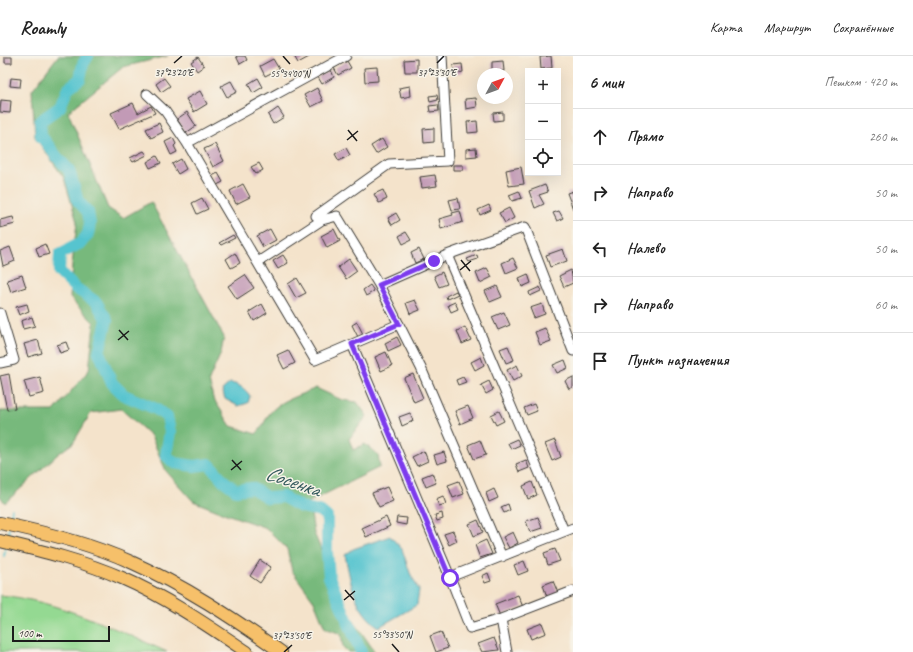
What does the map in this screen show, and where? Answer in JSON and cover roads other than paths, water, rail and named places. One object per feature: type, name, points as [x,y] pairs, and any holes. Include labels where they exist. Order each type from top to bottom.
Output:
[{"type":"main road","points":[[0,522],[43,531],[130,561],[202,598],[281,652]]},
{"type":"main road","points":[[0,541],[50,553],[123,578],[198,618],[247,652]]},
{"type":"street","points":[[187,143],[346,56]]},
{"type":"street","points":[[316,216],[389,164],[448,161],[442,56]]},
{"type":"street","points":[[147,94],[165,111],[187,143],[315,360],[399,324]]},
{"type":"street","points":[[258,262],[322,220],[336,216],[379,285],[399,324],[420,368],[502,557]]},
{"type":"street","points":[[379,285],[447,255],[525,227],[573,351]]},
{"type":"street","points":[[447,255],[564,531]]},
{"type":"street","points":[[0,313],[14,360],[0,363]]},
{"type":"street","points":[[352,344],[470,628],[501,619],[573,592]]},
{"type":"street","points":[[450,578],[573,528]]},
{"type":"street","points":[[501,619],[507,652]]},
{"type":"water","points":[[230,383],[239,385],[246,391],[250,396],[248,403],[238,406],[225,399],[222,390]]},
{"type":"water","points":[[390,536],[402,549],[410,573],[419,590],[417,605],[379,627],[364,613],[359,604],[352,586],[345,555],[353,549]]},
{"type":"waterway","name":"Сосенка","points":[[88,56],[83,64],[80,79],[68,88],[60,107],[40,121],[41,136],[69,170],[78,201],[88,212],[90,224],[88,234],[81,243],[60,254],[59,272],[74,287],[96,302],[107,320],[99,352],[112,383],[124,395],[156,409],[167,417],[170,432],[166,455],[174,463],[194,466],[209,464],[224,481],[236,490],[252,488],[268,498],[283,497],[301,507],[320,511],[327,517],[329,577],[361,652]]},
{"type":"waterway","points":[[10,520],[12,509]]},
{"type":"waterway","points":[[7,538],[9,528]]},
{"type":"waterway","points":[[4,556],[6,546]]}]
